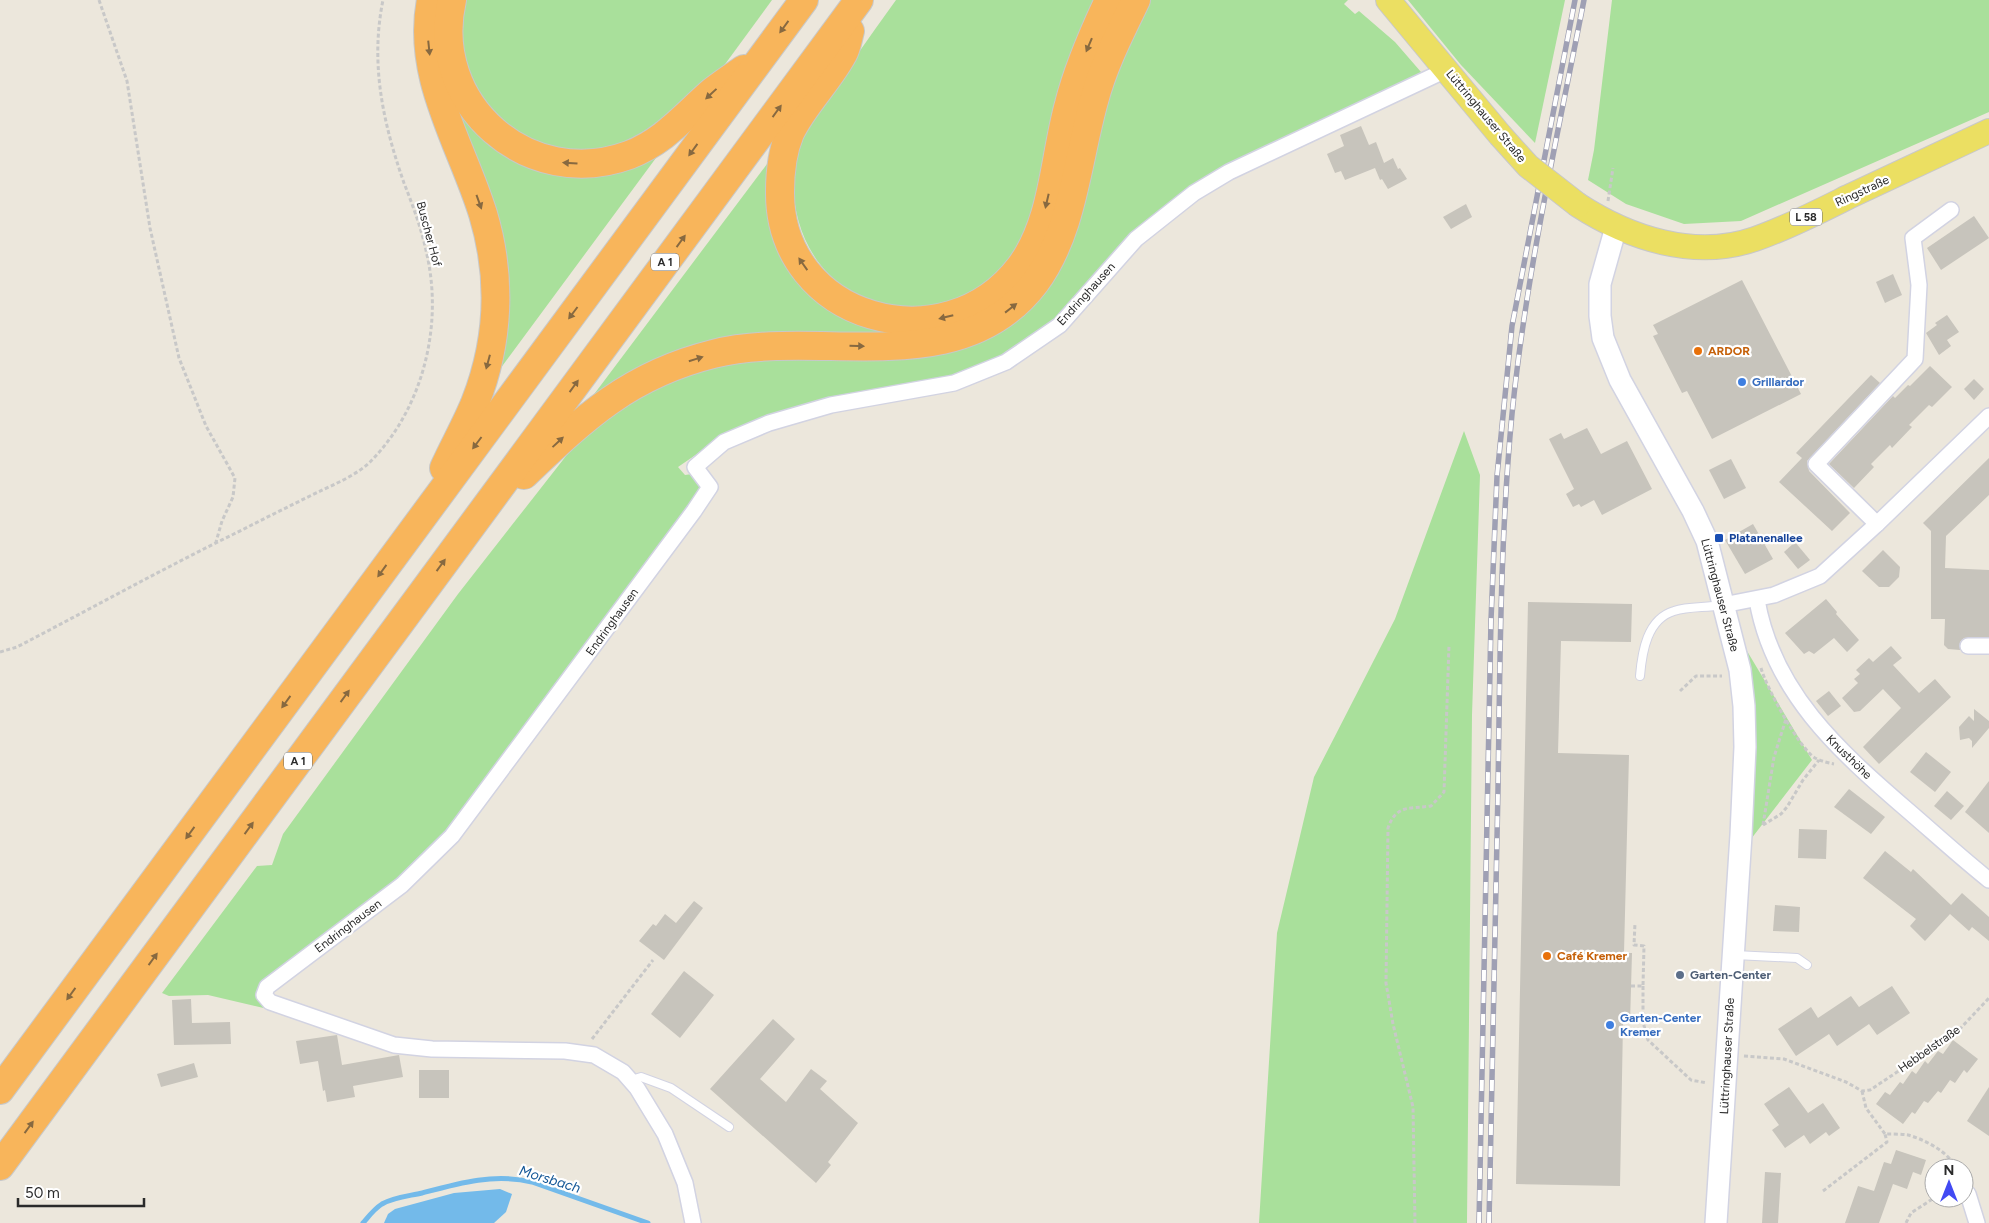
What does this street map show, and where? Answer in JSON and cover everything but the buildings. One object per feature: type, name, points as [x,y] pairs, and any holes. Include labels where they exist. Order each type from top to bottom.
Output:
[{"type":"highway","points":[[422,518],[482,383],[493,336],[496,296],[493,257],[483,216],[436,89],[427,36],[431,0]]},
{"type":"highway","points":[[452,0],[448,30],[451,59],[458,82],[471,106],[489,126],[509,143],[538,156],[563,162],[589,163],[610,160],[653,143],[671,131],[713,91],[764,55]]},
{"type":"highway","points":[[0,1090],[804,0]]},
{"type":"highway","points":[[859,0],[844,53],[809,102],[787,142],[781,168],[780,208],[786,232],[794,250],[807,270],[824,288],[842,302],[864,313],[891,320],[910,322],[954,315],[975,306],[1006,283],[1030,251],[1044,216],[1075,82],[1109,0]]},
{"type":"highway","name":"A 1","points":[[0,1166],[859,0]]},
{"type":"highway","points":[[472,524],[580,421],[624,390],[665,370],[715,353],[760,346],[899,346],[932,342],[976,330],[1010,309],[1036,282],[1058,242],[1094,98],[1109,56],[1136,0]]},
{"type":"main road","name":"Lüttringhauser Straße","points":[[1388,0],[1500,135],[1533,170],[1578,206],[1616,226]]},
{"type":"main road","name":"Ringstraße","points":[[1616,226],[1652,240],[1680,245],[1714,247],[1739,243],[1795,223],[1989,131]]},
{"type":"street","name":"Endringhausen","points":[[693,1223],[685,1183],[670,1146],[631,1080],[623,1072],[594,1055],[565,1051],[432,1049],[394,1045],[365,1037],[315,1016],[285,1009],[269,1001],[264,995],[267,987],[402,885],[436,854],[458,830],[694,511],[710,487],[695,467],[724,442],[748,431],[802,412],[831,405],[954,384],[1006,362],[1060,325],[1136,239],[1194,192],[1229,172],[1446,70]]},
{"type":"street","points":[[1877,524],[1816,464],[1915,359],[1919,285],[1914,238],[1951,210]]},
{"type":"street","name":"Lüttringhauser Straße","points":[[1616,226],[1600,284],[1600,316],[1604,338],[1620,380],[1702,530],[1724,605],[1740,670],[1746,747],[1716,1223]]},
{"type":"street","points":[[1724,605],[1757,600],[1800,586],[1820,576],[1989,416]]},
{"type":"street","name":"Knusthöhe","points":[[1757,600],[1761,623],[1771,649],[1802,706],[1828,738],[1858,767],[1989,880]]},
{"type":"street","points":[[1968,646],[1989,646]]},
{"type":"street","points":[[1972,1208],[1977,1223]]},
{"type":"lane","points":[[1640,676],[1644,646],[1656,623],[1663,616],[1687,608],[1724,605]]},
{"type":"lane","points":[[1733,955],[1793,958],[1800,959],[1807,965]]},
{"type":"lane","points":[[631,1080],[641,1077],[671,1088],[729,1127]]},
{"type":"path","points":[[98,0],[127,81],[150,228],[179,358],[206,426],[236,478],[233,497],[222,521],[216,543]]},
{"type":"path","name":"Buscher Hof","points":[[0,652],[17,648],[216,543],[345,479],[370,462],[396,429],[419,384],[428,349],[433,302],[426,247],[389,138],[380,97],[378,53],[383,0]]},
{"type":"path","points":[[1608,198],[1613,168]]},
{"type":"path","points":[[1414,1223],[1413,1107],[1393,1024],[1386,983],[1388,828],[1392,817],[1401,810],[1410,807],[1432,806],[1444,792],[1449,645]]},
{"type":"path","points":[[1680,691],[1696,676],[1719,676]]},
{"type":"path","points":[[1786,719],[1774,757],[1763,826],[1788,807],[1803,780],[1819,760]]},
{"type":"path","points":[[1635,923],[1634,945],[1644,946],[1643,1022],[1648,1040],[1691,1080],[1709,1083]]},
{"type":"path","points":[[582,1053],[653,960]]},
{"type":"path","points":[[1631,986],[1643,986]]},
{"type":"path","name":"Hebbelstraße","points":[[1862,1091],[1870,1090],[1956,1033],[1989,998]]},
{"type":"path","points":[[1756,1058],[1784,1059],[1846,1082],[1862,1091],[1866,1108],[1884,1134],[1887,1142],[1860,1160],[1823,1191]]},
{"type":"path","points":[[1884,1134],[1907,1135],[1920,1139],[1950,1158]]},
{"type":"path","points":[[1906,1223],[1911,1213],[1924,1205]]},
{"type":"green space","points":[[464,0],[772,0],[723,67],[654,135],[573,156],[501,129],[457,56]]},
{"type":"green space","points":[[896,0],[1102,0],[1023,249],[1002,273],[986,284],[959,298],[940,304],[920,307],[892,306],[868,300],[846,289],[828,273],[813,254],[802,232],[795,207],[792,154],[799,137]]},
{"type":"green space","points":[[1146,0],[1348,0],[1344,4],[1355,14],[1359,11],[1395,42],[1421,72],[1420,75],[1191,188],[1160,210],[1131,235],[1046,328],[1005,356],[959,375],[729,432],[678,467],[685,475],[692,474],[700,483],[698,494],[434,851],[330,936],[260,984],[258,997],[272,1010],[208,995],[169,996],[162,993],[257,866],[272,865],[283,834],[458,594],[566,456],[600,421],[635,395],[708,366],[746,357],[975,340],[1103,100]]},
{"type":"green space","points":[[1408,0],[1565,0],[1535,143],[1461,65]]},
{"type":"green space","points":[[1612,0],[1989,0],[1989,112],[1741,221],[1684,224],[1626,204],[1588,180],[1594,150]]},
{"type":"green space","points":[[441,35],[519,157],[667,143],[489,384],[497,352],[464,148]]},
{"type":"green space","points":[[776,152],[773,166],[830,305],[956,321],[1063,199],[970,324],[836,339],[592,397]]},
{"type":"green space","points":[[1464,431],[1480,475],[1472,715],[1467,1223],[1259,1223],[1277,933],[1314,777],[1395,619]]},
{"type":"green space","points":[[1747,651],[1812,760],[1751,839],[1753,701]]},
{"type":"water","points":[[500,1189],[512,1194],[506,1212],[494,1223],[384,1223],[388,1214],[395,1209],[454,1193]]},
{"type":"waterway","name":"Morsbach","points":[[363,1223],[376,1208],[391,1200],[477,1180],[490,1179],[518,1179],[532,1182],[648,1223]]},
{"type":"railway","points":[[1479,1223],[1491,620],[1497,476],[1512,326],[1575,0]]},
{"type":"railway","points":[[1489,1223],[1501,602],[1508,461],[1525,310],[1584,0]]},
{"type":"place","name":"ARDOR","points":[[1698,351]]},
{"type":"place","name":"Grillardor","points":[[1742,382]]},
{"type":"place","name":"Platanenallee","points":[[1719,538]]},
{"type":"place","name":"Café Kremer","points":[[1547,956]]},
{"type":"place","name":"Garten-Center","points":[[1680,975]]},
{"type":"place","name":"Garten-Center Kremer","points":[[1610,1025]]}]
